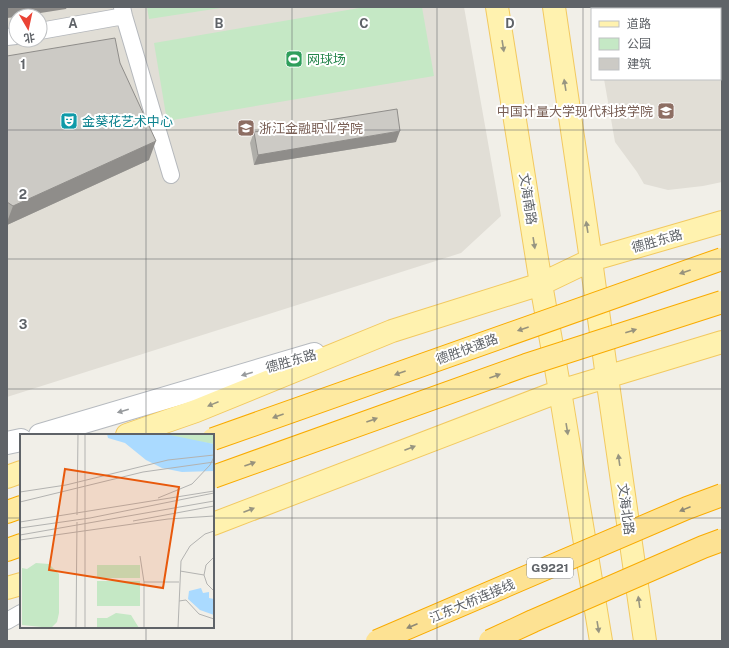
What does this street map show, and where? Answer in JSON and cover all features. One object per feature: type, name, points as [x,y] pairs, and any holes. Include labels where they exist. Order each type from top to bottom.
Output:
[{"type":"highway","name":"德胜快速路","points":[[214,439],[722,259]]},
{"type":"highway","points":[[214,477],[526,365],[722,302]]},
{"type":"highway","name":"江东大桥连接线","points":[[377,641],[686,508],[722,495]]},
{"type":"highway","points":[[7,512],[20,507]]},
{"type":"highway","points":[[490,641],[533,620],[722,540]]},
{"type":"highway","points":[[7,550],[20,545]]},
{"type":"main road","name":"文海南路","points":[[497,7],[541,284],[560,391]]},
{"type":"main road","points":[[554,7],[592,260],[607,377]]},
{"type":"main road","name":"德胜东路","points":[[43,434],[392,331],[541,284],[592,260],[722,222]]},
{"type":"main road","points":[[130,434],[196,411],[392,331]]},
{"type":"main road","points":[[214,524],[560,391],[722,342]]},
{"type":"main road","name":"文海北路","points":[[607,377],[645,641]]},
{"type":"main road","points":[[560,391],[601,641]]},
{"type":"main road","points":[[7,443],[20,440]]},
{"type":"main road","points":[[7,477],[20,472]]},
{"type":"main road","points":[[7,588],[20,584]]},
{"type":"street","points":[[48,29],[123,12],[171,175]]},
{"type":"street","points":[[7,621],[20,614]]},
{"type":"shaded area","name":"浙江金融职业学院","points":[[7,7],[464,7],[501,216],[461,253],[7,397]]},
{"type":"shaded area","name":"中国计量大学现代科技学院","points":[[722,7],[722,182],[668,190],[644,184],[615,142],[604,80],[721,80],[721,8],[592,8]]},
{"type":"green space","points":[[147,7],[227,7],[149,19]]},
{"type":"green space","name":"网球场","points":[[365,7],[422,7],[434,76],[167,121],[154,43]]},
{"type":"green space","points":[[683,7],[722,7],[722,31],[721,8]]},
{"type":"building","name":"金葵花艺术中心","points":[[115,38],[120,63],[156,141],[13,206],[7,202],[7,56]]},
{"type":"building","points":[[397,109],[400,131],[258,155],[254,132]]},
{"type":"place","name":"网球场","points":[[294,59]]},
{"type":"place","name":"中国计量大学现代科技学院","points":[[666,111]]},
{"type":"place","name":"金葵花艺术中心","points":[[69,121]]},
{"type":"place","name":"浙江金融职业学院","points":[[246,128]]}]
